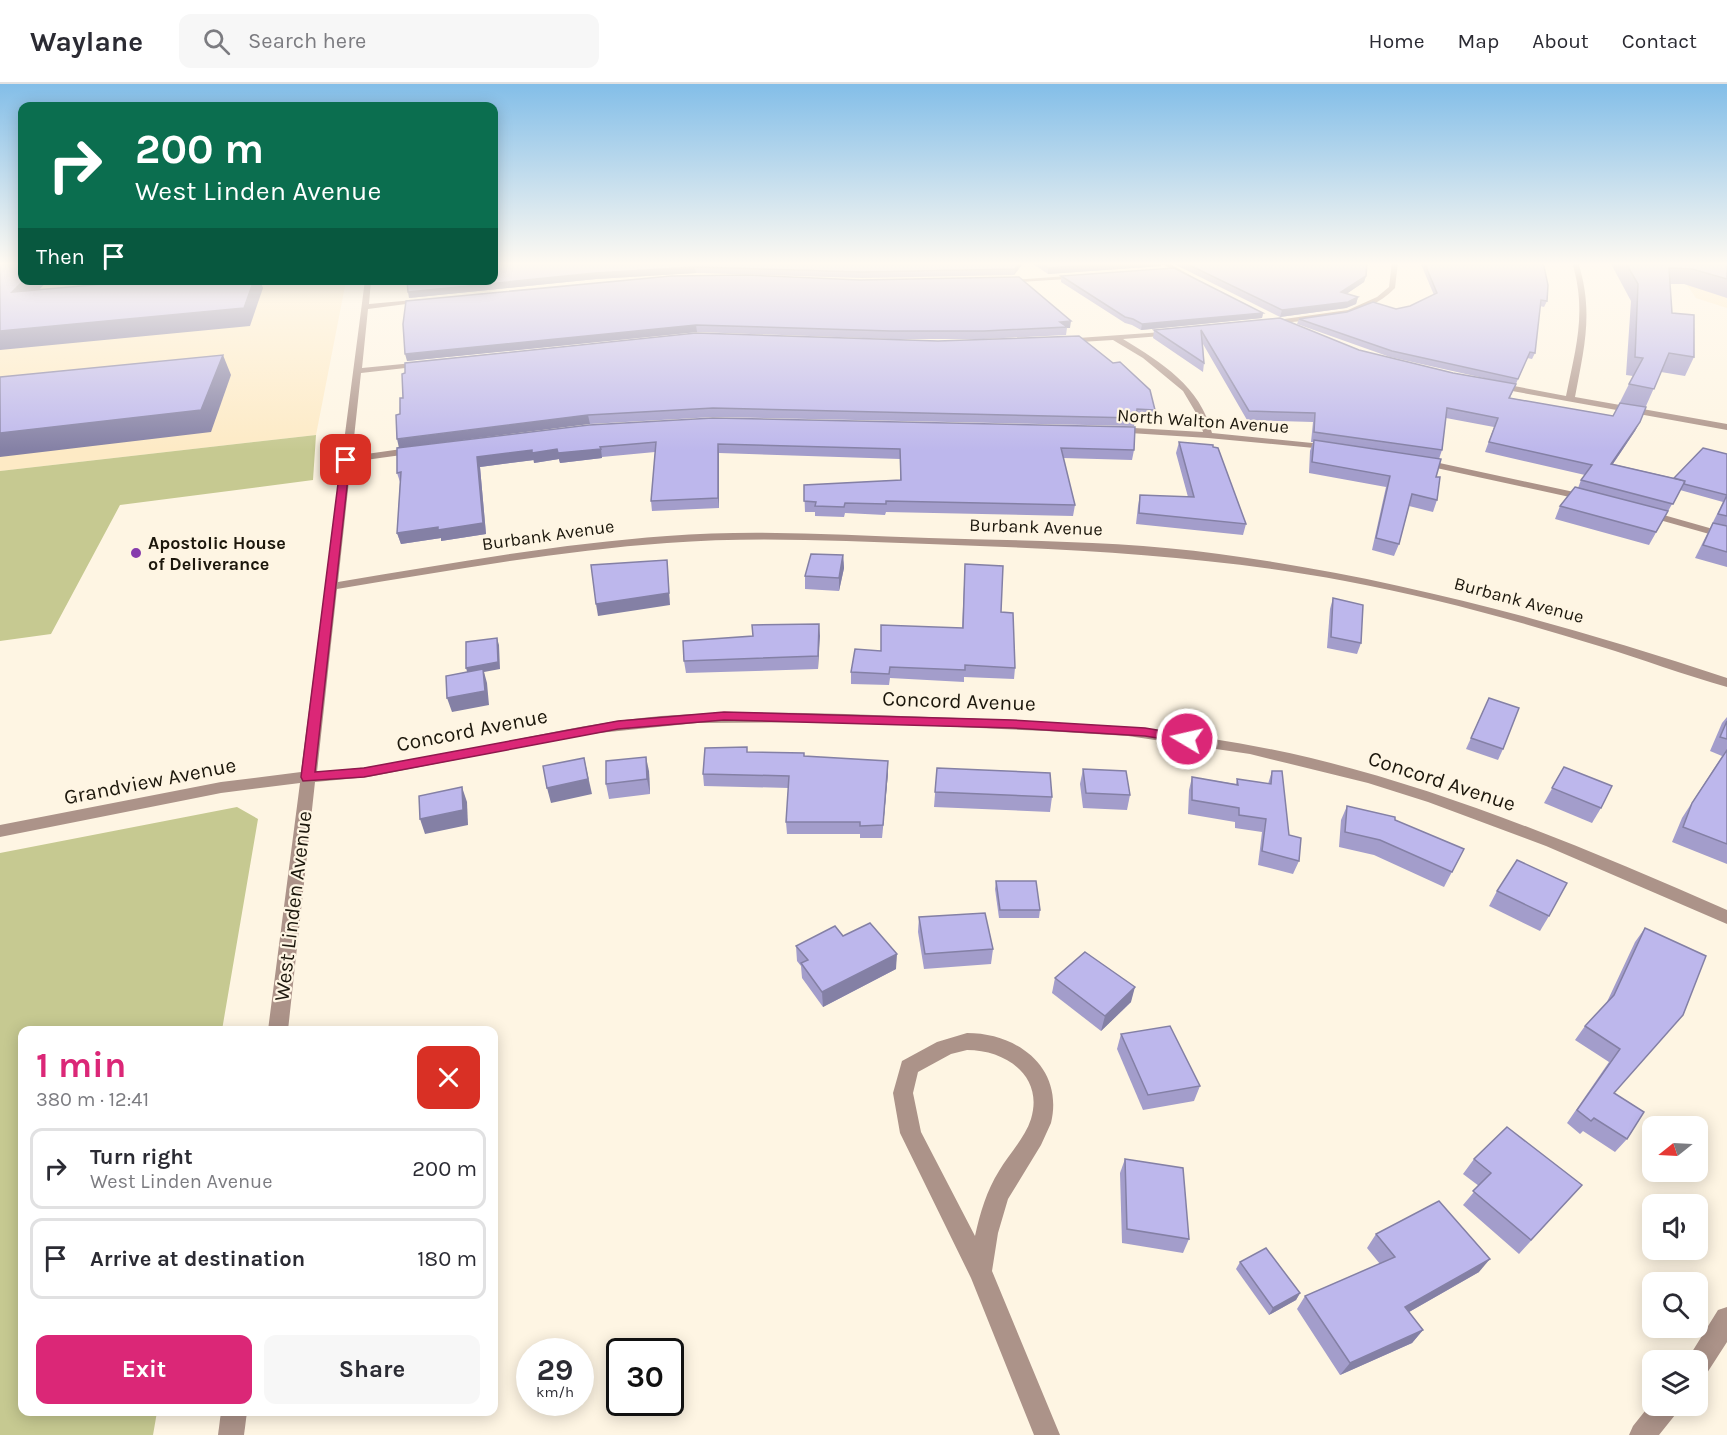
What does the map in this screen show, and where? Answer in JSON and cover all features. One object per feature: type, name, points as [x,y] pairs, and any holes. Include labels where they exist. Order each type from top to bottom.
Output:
[{"type":"street","name":"West Linden Avenue","points":[[278,1026],[362,325]]},
{"type":"street","points":[[1288,325],[1295,328]]},
{"type":"street","points":[[1570,399],[1583,325]]},
{"type":"street","points":[[1058,342],[1183,333]]},
{"type":"street","points":[[1116,338],[1157,364],[1188,391],[1198,406],[1208,435]]},
{"type":"street","points":[[358,371],[429,364]]},
{"type":"street","points":[[1480,383],[1727,427]]},
{"type":"street","name":"North Walton Avenue","points":[[1102,430],[1208,435],[1346,451]]},
{"type":"street","points":[[346,460],[424,449]]},
{"type":"street","points":[[1416,462],[1494,476],[1600,501]]},
{"type":"street","points":[[1640,512],[1727,536]]},
{"type":"street","name":"Burbank Avenue","points":[[330,587],[557,550],[703,537],[874,539],[1152,550],[1273,565],[1440,597],[1557,627],[1727,683]]},
{"type":"street","name":"Concord Avenue","points":[[308,777],[364,772],[618,725],[724,716],[991,723],[1145,732],[1250,749],[1389,784],[1526,831],[1727,917]]},
{"type":"street","name":"Grandview Avenue","points":[[0,831],[257,782],[308,777]]},
{"type":"street","points":[[980,1271],[986,1234],[998,1195],[1014,1164],[1039,1131],[1045,1106],[1041,1084],[1028,1064],[1009,1050],[987,1042],[963,1041],[940,1047],[909,1067],[903,1093],[911,1133],[980,1271],[1047,1435]]},
{"type":"street","points":[[1707,1350],[1727,1319]]},
{"type":"street","points":[[231,1435],[233,1416]]},
{"type":"street","points":[[1642,1435],[1658,1416]]},
{"type":"shaded area","points":[[0,325],[337,325],[316,435],[0,471]]},
{"type":"green space","points":[[316,435],[313,480],[120,505],[51,634],[0,641],[0,471]]},
{"type":"green space","points":[[237,807],[258,819],[223,1026],[18,1026],[18,1416],[156,1416],[153,1435],[0,1435],[0,853]]},
{"type":"building","points":[[0,325],[63,325],[0,331]]},
{"type":"building","points":[[403,325],[696,325],[405,354]]},
{"type":"building","points":[[698,325],[1064,325],[1067,327],[984,331],[891,331]]},
{"type":"building","points":[[1206,325],[1297,325],[1359,350],[1453,373],[1516,384],[1509,398],[1613,416],[1620,403],[1646,407],[1640,422],[1611,464],[1685,481],[1673,504],[1581,480],[1592,465],[1489,442],[1498,418],[1447,408],[1442,450],[1314,432],[1315,413],[1249,411],[1201,330],[1204,363],[1154,330]]},
{"type":"building","points":[[1317,325],[1538,325],[1535,353],[1530,352],[1518,379],[1392,351]]},
{"type":"building","points":[[1636,325],[1694,325],[1694,357],[1669,353],[1654,389],[1629,384],[1643,358],[1635,357]]},
{"type":"building","points":[[696,333],[938,341],[1079,336],[1113,363],[1120,362],[1150,390],[1155,410],[1137,409],[1136,418],[713,408],[588,415],[397,439],[396,415],[400,414],[400,398],[403,398],[402,374],[405,373],[405,363]]},
{"type":"building","points":[[223,355],[201,410],[0,433],[0,377]]},
{"type":"building","points":[[713,418],[1135,427],[1134,450],[1061,448],[1075,505],[886,501],[886,504],[845,503],[844,507],[815,506],[816,502],[804,501],[804,485],[901,480],[900,449],[718,444],[718,498],[651,501],[656,442],[558,453],[557,449],[532,453],[532,450],[477,457],[483,523],[397,533],[401,472],[397,473],[397,448],[589,425]]},
{"type":"building","points":[[1314,440],[1441,459],[1436,477],[1440,477],[1437,500],[1412,494],[1399,544],[1376,538],[1390,476],[1312,462]]},
{"type":"building","points":[[1179,442],[1213,445],[1218,448],[1246,524],[1139,513],[1140,495],[1194,497]]},
{"type":"building","points":[[1703,448],[1727,454],[1727,495],[1684,484],[1685,481],[1674,478]]},
{"type":"building","points":[[1575,487],[1668,511],[1656,532],[1560,506]]},
{"type":"building","points":[[1727,495],[1727,516],[1718,514]]},
{"type":"building","points":[[1713,523],[1727,526],[1727,552],[1703,545]]},
{"type":"building","points":[[811,554],[843,555],[839,578],[805,576]]},
{"type":"building","points":[[667,560],[669,593],[596,604],[591,565]]},
{"type":"building","points":[[965,564],[1003,566],[1001,612],[1013,613],[1015,668],[965,665],[965,670],[890,667],[889,674],[851,672],[855,649],[881,651],[881,625],[963,628]]},
{"type":"building","points":[[1333,598],[1363,605],[1361,643],[1331,637]]},
{"type":"building","points":[[819,624],[818,656],[684,661],[683,641],[753,636],[752,625]]},
{"type":"building","points":[[497,638],[498,662],[466,668],[466,642]]},
{"type":"building","points":[[483,669],[485,691],[447,698],[446,676]]},
{"type":"building","points":[[1489,698],[1519,708],[1503,749],[1471,738]]},
{"type":"building","points":[[1727,721],[1727,739],[1720,737]]},
{"type":"building","points":[[747,747],[747,752],[804,753],[804,756],[888,761],[883,825],[860,826],[860,822],[786,822],[789,776],[703,774],[705,748]]},
{"type":"building","points":[[1727,750],[1727,844],[1683,827],[1692,803]]},
{"type":"building","points":[[646,757],[647,779],[606,784],[606,761]]},
{"type":"building","points":[[584,758],[588,779],[547,788],[543,766]]},
{"type":"building","points":[[1564,767],[1612,786],[1601,808],[1552,788]]},
{"type":"building","points":[[937,768],[1050,773],[1052,797],[935,792]]},
{"type":"building","points":[[1083,769],[1126,771],[1130,795],[1086,793]]},
{"type":"building","points":[[1272,771],[1282,771],[1289,835],[1301,838],[1299,861],[1262,851],[1266,819],[1239,815],[1239,808],[1192,800],[1192,777],[1238,785],[1237,779],[1271,784]]},
{"type":"building","points":[[462,787],[463,810],[420,819],[419,796]]},
{"type":"building","points":[[1347,806],[1395,817],[1395,820],[1464,849],[1452,872],[1380,840],[1345,832]]},
{"type":"building","points":[[1517,860],[1567,883],[1549,916],[1497,891]]},
{"type":"building","points":[[996,881],[1036,881],[1040,910],[1000,910]]},
{"type":"building","points":[[985,913],[993,949],[925,954],[919,917]]},
{"type":"building","points":[[870,923],[897,954],[822,992],[801,963],[808,960],[796,946],[835,926],[843,936]]},
{"type":"building","points":[[1645,928],[1706,956],[1683,1015],[1614,1093],[1644,1112],[1627,1139],[1594,1118],[1591,1121],[1577,1110],[1620,1049],[1585,1026],[1614,995]]},
{"type":"building","points":[[1085,952],[1135,987],[1105,1016],[1055,978]]},
{"type":"building","points":[[1170,1026],[1200,1086],[1148,1095],[1121,1034]]},
{"type":"building","points":[[1507,1127],[1582,1185],[1531,1240],[1473,1191],[1491,1173],[1474,1159]]},
{"type":"building","points":[[1125,1159],[1183,1168],[1189,1239],[1127,1229]]},
{"type":"building","points":[[1439,1201],[1490,1259],[1405,1307],[1423,1330],[1350,1363],[1305,1296],[1395,1257],[1376,1234]]},
{"type":"building","points":[[1266,1248],[1300,1293],[1273,1308],[1240,1262]]},
{"type":"place","name":"Apostolic House of Deliverance","points":[[136,553]]},
{"type":"route","points":[[346,460],[308,777],[364,772],[618,725],[724,716],[1013,724],[1145,732],[1187,739]]}]
